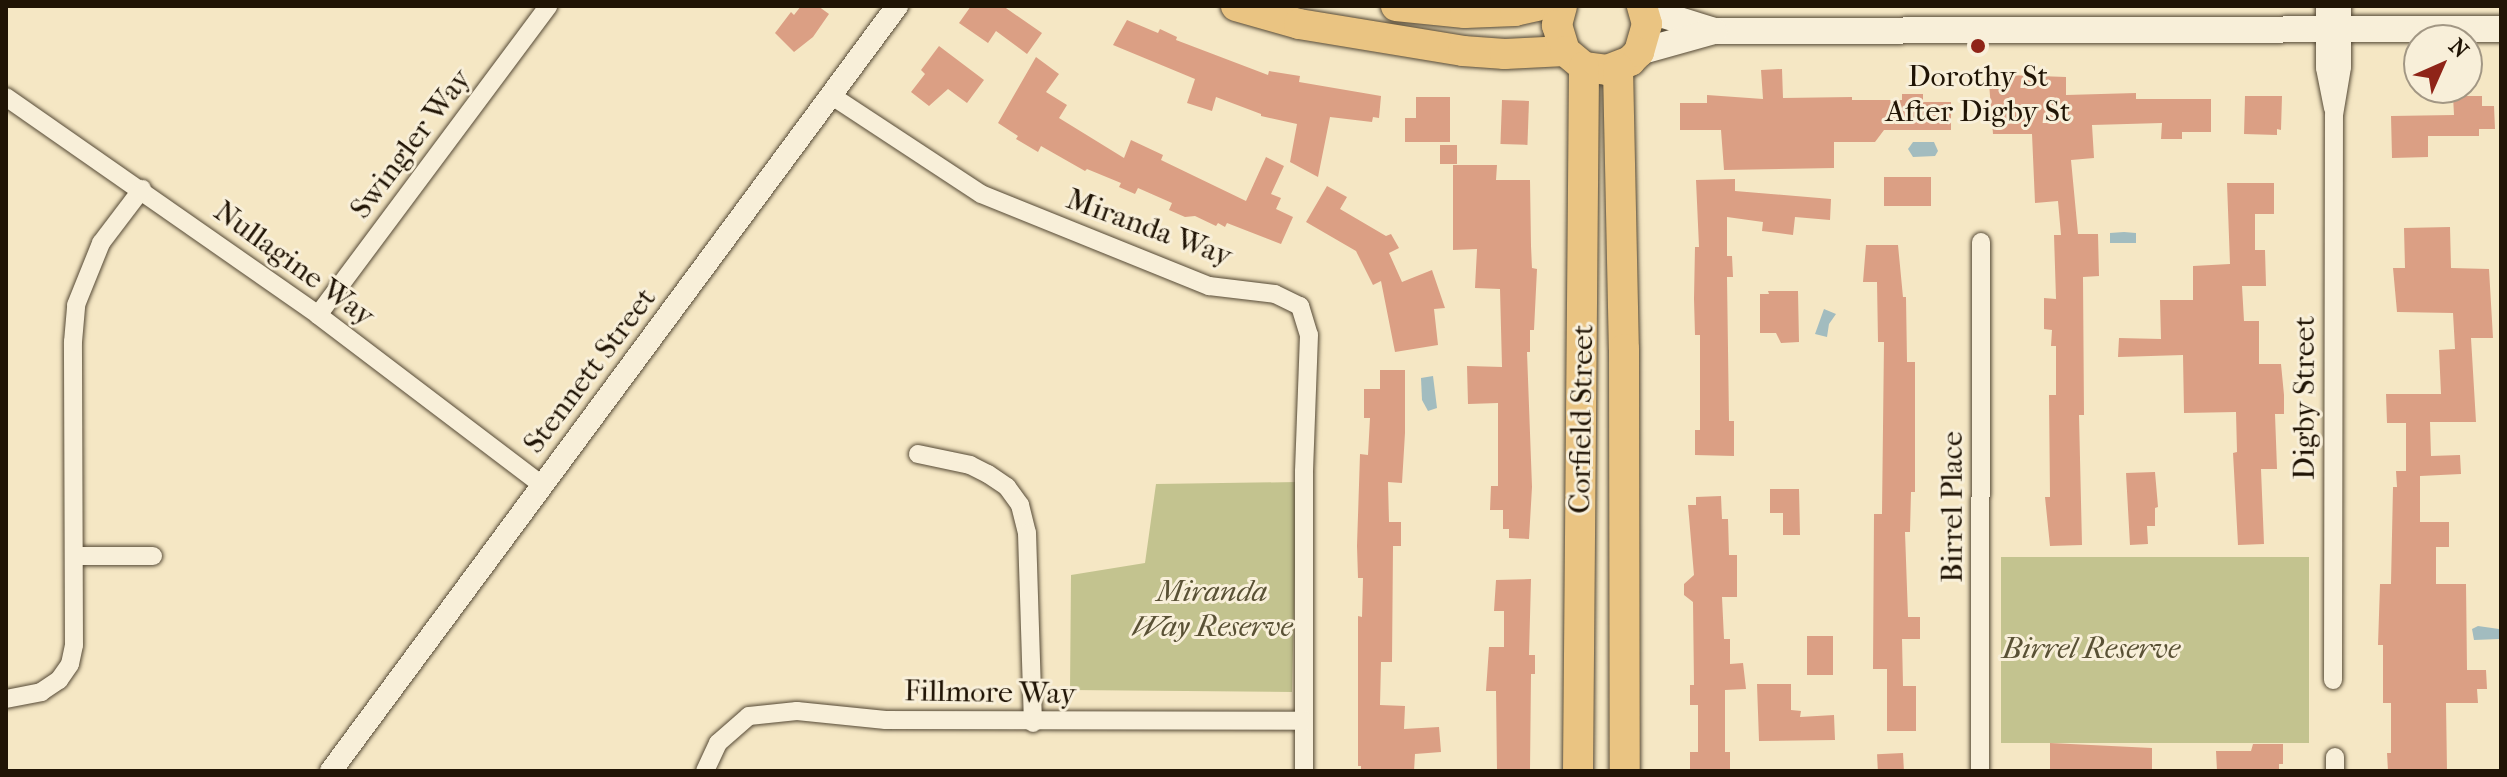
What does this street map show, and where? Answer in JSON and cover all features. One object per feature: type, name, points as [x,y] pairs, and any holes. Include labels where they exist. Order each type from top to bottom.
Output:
[{"type":"main road","points":[[1236,6],[1299,24],[1463,51],[1575,59],[1596,70],[1714,31],[2334,18],[2501,29]]},
{"type":"main road","points":[[1396,6],[1465,13],[1537,6]]},
{"type":"main road","name":"Corfield Street","points":[[1562,6],[1557,25],[1575,59],[1578,771]]},
{"type":"main road","points":[[1643,8],[1714,31]]},
{"type":"main road","name":"Corfield Street","points":[[1625,771],[1623,275],[1629,60],[1646,38],[1643,8]]},
{"type":"street","name":"Swingler Way","points":[[318,315],[548,6]]},
{"type":"street","name":"Stennett Street","points":[[331,771],[897,6]]},
{"type":"street","name":"Digby Street","points":[[2333,680],[2334,115],[2327,89],[2334,18]]},
{"type":"street","name":"Miranda Way","points":[[832,96],[981,194],[1209,286],[1275,294],[1300,306],[1309,335],[1304,472],[1304,771]]},
{"type":"street","name":"Nullagine Way","points":[[6,97],[142,189],[318,315],[542,485]]},
{"type":"street","points":[[6,699],[41,692],[59,680],[70,664],[74,645],[73,342],[76,305],[101,243],[142,189]]},
{"type":"street","name":"Birrel Place","points":[[1980,771],[1981,242]]},
{"type":"street","points":[[918,454],[970,465],[988,474],[1007,487],[1020,505],[1027,533],[1033,723]]},
{"type":"street","points":[[74,556],[153,556]]},
{"type":"street","name":"Fillmore Way","points":[[705,771],[718,743],[749,716],[797,711],[886,720],[1033,723],[1304,721]]},
{"type":"green space","name":"Miranda Way Reserve","points":[[1297,482],[1292,692],[1070,690],[1071,575],[1145,563],[1156,484]]},
{"type":"green space","name":"Birrel Reserve","points":[[2001,557],[2309,557],[2309,743],[2001,743]]},
{"type":"water","points":[[1913,142],[1934,142],[1938,151],[1935,156],[1913,157],[1908,149]]},
{"type":"water","points":[[2110,233],[2136,233],[2136,243],[2110,243]]},
{"type":"water","points":[[1824,309],[1836,314],[1829,324],[1827,337],[1815,334]]},
{"type":"water","points":[[1433,376],[1437,408],[1428,411],[1422,400],[1421,378]]},
{"type":"water","points":[[2478,626],[2499,629],[2499,639],[2474,640],[2472,629]]},
{"type":"building","points":[[801,6],[818,6],[829,14],[813,37],[794,52],[775,33],[791,12],[794,15]]},
{"type":"building","points":[[971,6],[1003,6],[1042,33],[1027,54],[996,31],[988,43],[959,23]]},
{"type":"building","points":[[1127,20],[1158,33],[1160,29],[1177,37],[1176,40],[1268,75],[1269,71],[1300,76],[1299,82],[1381,96],[1379,118],[1373,117],[1372,122],[1330,117],[1318,177],[1290,162],[1297,124],[1261,116],[1216,97],[1212,111],[1187,103],[1195,79],[1113,45]]},
{"type":"building","points":[[939,46],[984,80],[967,103],[948,89],[929,106],[911,92],[925,74],[921,70]]},
{"type":"building","points":[[1036,57],[1059,74],[1046,92],[1067,105],[1059,118],[1124,158],[1131,140],[1163,155],[1161,160],[1246,201],[1266,157],[1284,166],[1271,194],[1281,198],[1276,209],[1293,217],[1281,244],[1227,223],[1225,227],[1218,223],[1216,226],[1195,216],[1185,217],[1169,210],[1172,203],[1138,188],[1135,194],[1119,187],[1121,183],[1087,169],[1085,171],[1041,146],[1038,152],[1016,139],[1018,136],[998,123]]},
{"type":"building","points":[[1782,69],[1783,98],[1902,100],[1902,94],[1923,94],[1923,102],[1951,102],[1951,130],[1884,130],[1875,142],[1834,142],[1834,168],[1724,170],[1721,130],[1680,130],[1680,103],[1707,103],[1707,95],[1763,99],[1761,70]]},
{"type":"building","points":[[2007,75],[2066,77],[2066,95],[2136,93],[2136,99],[2211,99],[2211,132],[2182,132],[2182,139],[2161,139],[2162,123],[2092,125],[2094,158],[2071,160],[2078,234],[2098,234],[2099,276],[2083,277],[2084,415],[2079,415],[2082,545],[2050,546],[2045,497],[2050,497],[2049,395],[2056,395],[2056,346],[2051,346],[2052,330],[2044,329],[2044,298],[2056,299],[2054,235],[2061,235],[2058,201],[2035,203],[2032,134],[1993,134],[1989,83],[2007,82]]},
{"type":"building","points":[[2245,96],[2282,96],[2281,130],[2277,129],[2277,135],[2244,134]]},
{"type":"building","points":[[1416,97],[1450,97],[1450,142],[1405,142],[1405,118],[1416,118]]},
{"type":"building","points":[[1502,100],[1529,101],[1527,145],[1500,144]]},
{"type":"building","points":[[2453,104],[2494,106],[2495,129],[2479,129],[2479,136],[2428,136],[2428,157],[2392,158],[2391,116],[2454,115]]},
{"type":"building","points":[[1440,145],[1457,145],[1457,164],[1440,164]]},
{"type":"building","points":[[1453,165],[1497,165],[1496,180],[1530,180],[1532,268],[1537,269],[1534,330],[1530,330],[1530,352],[1527,352],[1532,487],[1529,539],[1509,538],[1509,529],[1503,529],[1503,510],[1490,510],[1491,486],[1498,486],[1498,403],[1468,404],[1467,366],[1502,367],[1500,289],[1475,288],[1477,249],[1453,250]]},
{"type":"building","points":[[1884,177],[1931,177],[1931,206],[1884,206]]},
{"type":"building","points":[[1735,179],[1735,191],[1831,199],[1830,220],[1795,217],[1793,235],[1762,231],[1763,222],[1727,217],[1727,256],[1732,256],[1733,277],[1727,277],[1729,421],[1734,421],[1734,456],[1695,455],[1695,430],[1700,430],[1700,335],[1695,335],[1694,299],[1695,247],[1699,247],[1696,180]]},
{"type":"building","points":[[2227,183],[2274,183],[2274,214],[2255,214],[2255,250],[2265,250],[2266,286],[2242,286],[2244,321],[2259,321],[2259,364],[2281,364],[2284,395],[2284,414],[2275,414],[2277,469],[2261,469],[2264,544],[2238,545],[2233,453],[2237,452],[2236,412],[2184,413],[2183,355],[2118,357],[2119,338],[2161,339],[2160,300],[2193,300],[2193,266],[2230,264]]},
{"type":"building","points":[[1327,186],[1347,197],[1340,209],[1386,236],[1391,234],[1399,248],[1389,253],[1402,282],[1432,270],[1445,308],[1434,309],[1438,345],[1395,352],[1381,281],[1373,285],[1356,251],[1306,222]]},
{"type":"building","points":[[2450,227],[2451,268],[2489,269],[2493,338],[2471,338],[2476,422],[2430,422],[2431,456],[2460,455],[2461,474],[2420,476],[2420,522],[2449,522],[2449,547],[2436,547],[2436,584],[2466,584],[2467,670],[2486,670],[2487,689],[2477,689],[2478,703],[2446,703],[2447,770],[2388,771],[2391,703],[2383,703],[2383,645],[2378,645],[2380,584],[2391,584],[2393,487],[2397,487],[2396,471],[2406,471],[2406,423],[2387,423],[2386,394],[2441,394],[2439,350],[2455,349],[2453,313],[2397,312],[2393,268],[2405,268],[2404,228]]},
{"type":"building","points":[[1866,245],[1898,245],[1903,297],[1906,297],[1907,362],[1915,362],[1915,492],[1911,492],[1910,532],[1905,532],[1908,617],[1920,617],[1920,639],[1902,639],[1903,686],[1916,686],[1916,731],[1887,731],[1887,669],[1873,669],[1874,514],[1882,514],[1884,342],[1878,342],[1877,282],[1863,282]]},
{"type":"building","points":[[1768,291],[1798,291],[1799,342],[1781,343],[1776,333],[1760,333],[1760,294],[1769,294]]},
{"type":"building","points":[[1380,370],[1405,370],[1402,483],[1388,482],[1389,522],[1401,522],[1401,546],[1393,546],[1392,662],[1381,662],[1380,705],[1405,706],[1404,729],[1439,727],[1441,752],[1415,754],[1414,771],[1361,771],[1361,766],[1358,766],[1358,616],[1362,617],[1363,578],[1358,578],[1357,546],[1360,454],[1368,455],[1370,418],[1364,418],[1364,389],[1380,389]]},
{"type":"building","points":[[2155,472],[2158,507],[2155,508],[2155,526],[2147,526],[2148,544],[2130,545],[2126,473]]},
{"type":"building","points":[[1770,489],[1799,489],[1800,535],[1783,535],[1783,513],[1770,513]]},
{"type":"building","points":[[1721,496],[1722,519],[1728,519],[1729,555],[1737,555],[1737,597],[1722,597],[1724,639],[1730,639],[1730,664],[1743,663],[1746,689],[1725,690],[1725,752],[1730,752],[1730,771],[1690,771],[1690,752],[1698,752],[1698,705],[1690,705],[1690,685],[1694,685],[1693,602],[1684,595],[1684,584],[1694,575],[1688,505],[1696,505],[1696,497]]},
{"type":"building","points":[[1531,579],[1529,655],[1535,655],[1535,674],[1531,674],[1530,771],[1497,771],[1496,691],[1486,691],[1489,647],[1504,647],[1504,611],[1494,611],[1496,580]]},
{"type":"building","points":[[1807,636],[1833,636],[1833,675],[1807,675]]},
{"type":"building","points":[[1757,684],[1791,684],[1791,710],[1801,711],[1800,717],[1834,715],[1835,740],[1759,741]]},
{"type":"building","points":[[2050,743],[2152,748],[2152,771],[2050,771]]},
{"type":"building","points":[[2253,744],[2283,744],[2283,764],[2279,764],[2279,771],[2217,771],[2216,751],[2251,751]]},
{"type":"building","points":[[1903,753],[1904,771],[1878,771],[1877,754]]},
{"type":"place","name":"Dorothy St After Digby St","points":[[1978,46]]}]
